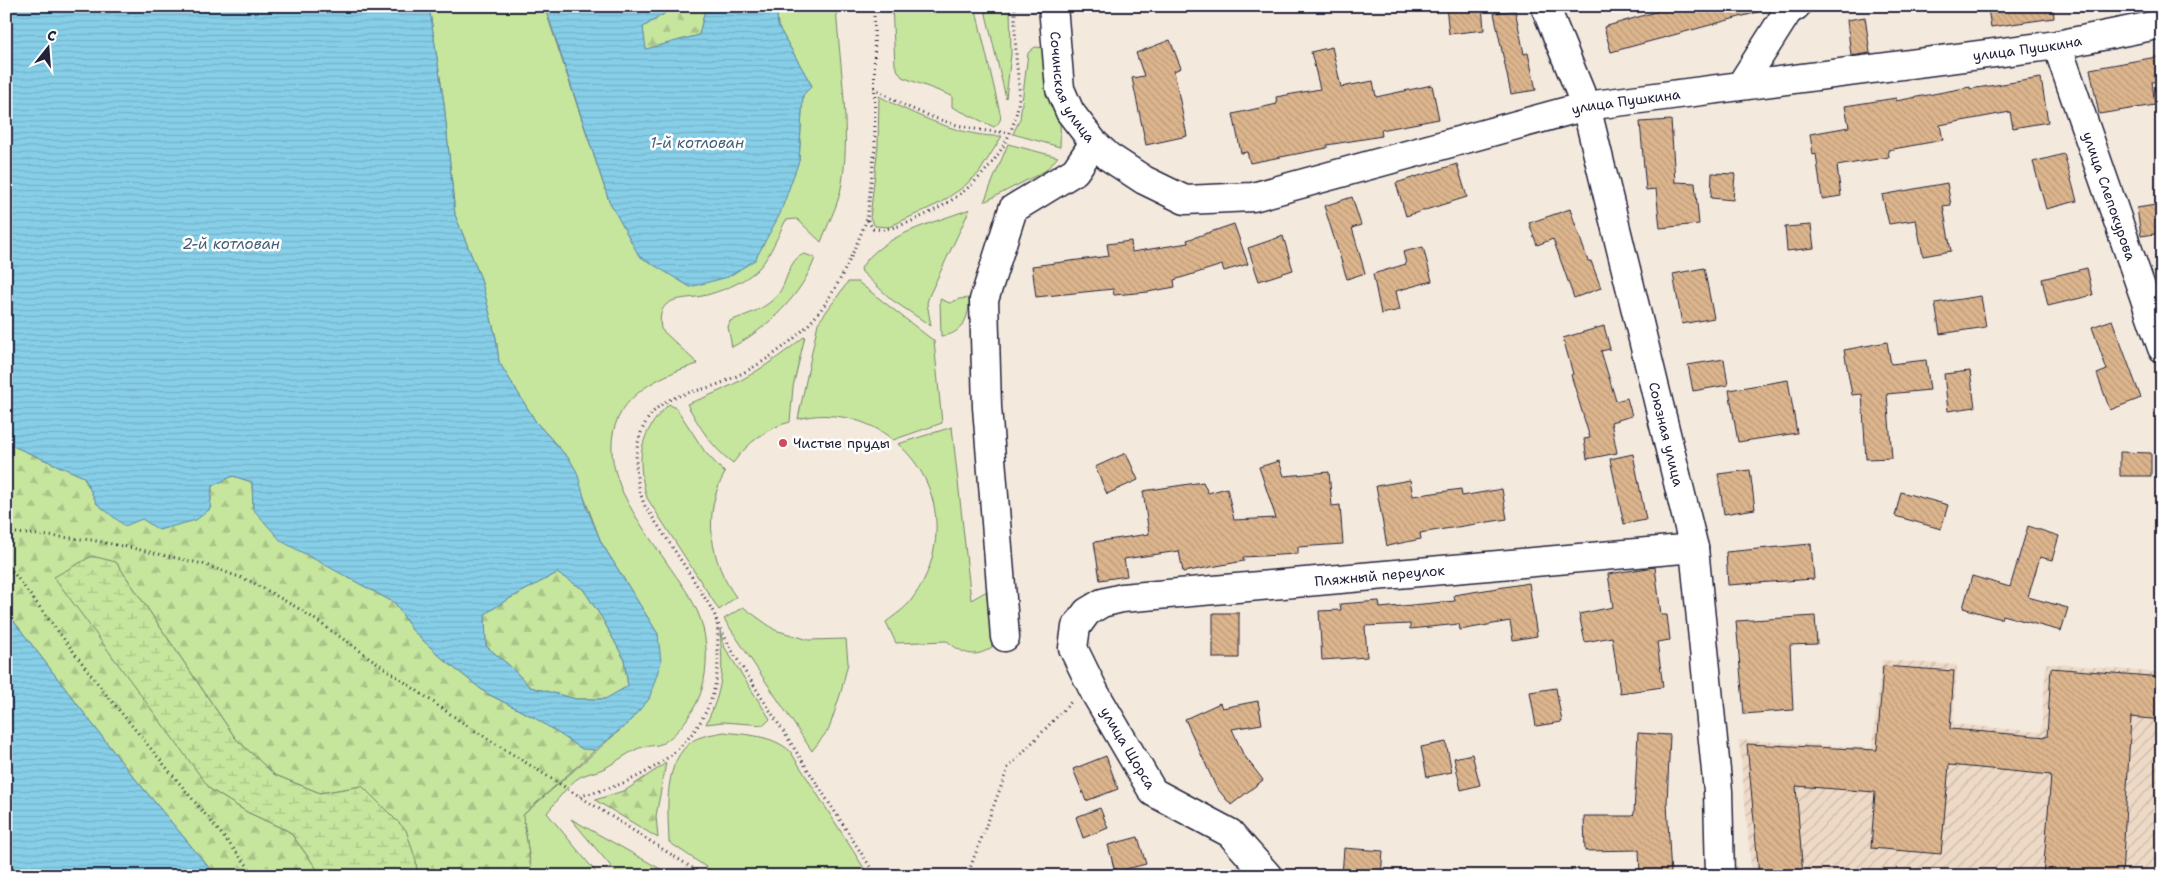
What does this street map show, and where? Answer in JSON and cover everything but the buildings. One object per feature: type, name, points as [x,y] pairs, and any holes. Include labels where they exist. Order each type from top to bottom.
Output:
[{"type":"street","name":"Сочинская улица","points":[[1053,6],[1060,89],[1064,101],[1101,150]]},
{"type":"street","name":"Союзная улица","points":[[1545,6],[1586,106],[1694,548],[1718,791],[1720,876]]},
{"type":"street","points":[[1741,85],[1788,11],[1796,6]]},
{"type":"street","name":"улица Пушкина","points":[[1101,150],[1144,180],[1185,200],[1253,198],[1586,106],[2057,45],[2162,24]]},
{"type":"street","name":"улица Слепокурова","points":[[2057,45],[2162,348]]},
{"type":"street","points":[[1005,638],[987,407],[984,300],[1013,209],[1075,170],[1101,150]]},
{"type":"street","name":"Пляжный переулок","points":[[1076,626],[1087,612],[1102,603],[1122,598],[1694,548]]},
{"type":"street","name":"улица Щорса","points":[[1076,626],[1073,648],[1090,682],[1153,792],[1230,832],[1268,876]]},
{"type":"path","points":[[874,6],[875,146],[867,219],[843,277],[802,331],[766,360],[730,380],[662,404],[647,419],[636,457],[638,489],[645,506],[716,620],[735,656],[876,876]]},
{"type":"path","points":[[867,219],[873,229],[890,230],[943,206],[967,191],[994,159],[1015,119],[1018,97],[1015,6]]},
{"type":"path","points":[[874,86],[895,100],[929,115],[985,131],[1009,132]]},
{"type":"path","points":[[6,532],[92,540],[132,548],[203,564],[250,582],[303,611],[466,725],[705,876]]},
{"type":"path","points":[[6,563],[105,693],[256,876]]},
{"type":"path","points":[[579,796],[613,787],[646,772],[690,738],[705,716],[714,692],[718,670],[716,620]]},
{"type":"path","points":[[967,876],[1008,768],[1090,682]]},
{"type":"shaded area","points":[[1882,660],[1957,665],[1953,724],[2041,732],[2046,663],[2162,673],[2162,876],[1752,876],[1739,740],[1872,748]]},
{"type":"green space","points":[[429,6],[544,6],[609,201],[799,161],[803,95],[812,86],[778,26],[776,6],[836,6],[844,100],[844,172],[840,193],[821,242],[797,219],[786,220],[767,257],[750,276],[737,284],[717,292],[668,303],[660,317],[661,329],[698,364],[654,382],[637,394],[624,408],[615,425],[612,445],[614,467],[623,493],[638,520],[694,604],[705,635],[706,663],[700,696],[687,719],[676,733],[663,743],[637,749],[605,768],[580,777],[547,813],[599,876],[532,876],[523,815],[627,724],[649,699],[658,634],[601,542],[570,460],[536,422],[499,362],[496,338],[481,279],[455,215],[444,103]]},
{"type":"green space","points":[[665,6],[706,6],[699,35],[645,50],[643,27],[664,14]]},
{"type":"green space","points":[[892,6],[975,6],[1001,115],[1000,121],[996,126],[994,127],[952,107],[952,96],[902,77],[895,65]]},
{"type":"green space","points":[[984,6],[1010,6],[1011,54],[1006,98]]},
{"type":"green space","points":[[1035,47],[1045,48],[1052,72],[1059,110],[1060,147],[1013,134],[1020,119],[1028,53]]},
{"type":"green space","points":[[879,96],[939,124],[971,133],[1002,136],[979,173],[962,188],[940,203],[889,227],[875,226],[870,218],[878,145]]},
{"type":"green space","points":[[1008,144],[1058,157],[1045,171],[984,202]]},
{"type":"green space","points":[[970,209],[929,296],[927,303],[931,326],[892,300],[862,272],[861,268],[870,256],[895,238]]},
{"type":"green space","points":[[805,254],[815,258],[809,272],[792,298],[782,310],[758,331],[732,347],[728,327],[730,321],[759,309],[772,300],[782,288],[793,263]]},
{"type":"green space","points":[[848,282],[858,282],[934,341],[942,423],[893,440],[873,427],[848,418],[810,416],[798,419],[818,323]]},
{"type":"green space","points":[[969,298],[968,312],[963,324],[954,332],[941,336],[940,299],[950,303],[959,299]]},
{"type":"green space","points":[[805,336],[793,387],[790,422],[773,428],[758,437],[733,463],[712,444],[687,404],[749,376]]},
{"type":"green space","points":[[669,404],[677,409],[705,452],[725,473],[713,504],[712,536],[720,568],[736,597],[719,610],[647,498],[641,471],[642,448],[651,426]]},
{"type":"green space","points":[[952,427],[971,600],[987,591],[992,647],[986,651],[974,654],[963,652],[947,641],[896,643],[886,622],[910,602],[924,580],[936,539],[936,518],[925,478],[913,460],[898,444]]},
{"type":"green space","points":[[6,443],[84,477],[97,504],[142,519],[210,509],[212,486],[233,476],[252,482],[253,509],[349,578],[395,603],[412,630],[443,659],[486,693],[535,718],[582,748],[595,750],[523,815],[532,876],[417,876],[416,861],[362,786],[320,793],[275,775],[236,739],[116,562],[210,789],[247,812],[290,832],[322,876],[216,876],[123,764],[6,611]]},
{"type":"green space","points":[[92,556],[116,562],[236,739],[275,775],[320,793],[362,786],[406,830],[416,861],[417,876],[322,876],[290,832],[247,812],[210,789],[54,577]]},
{"type":"green space","points":[[557,573],[583,589],[602,618],[624,659],[628,686],[606,699],[576,699],[530,687],[510,666],[486,646],[485,614]]},
{"type":"green space","points":[[743,607],[775,630],[809,640],[846,639],[848,663],[841,692],[829,729],[812,751],[724,619]]},
{"type":"green space","points":[[720,631],[725,648],[770,719],[764,725],[723,722],[706,724],[716,699],[721,679]]},
{"type":"green space","points":[[724,732],[767,739],[790,751],[869,876],[719,876],[669,842],[669,786],[676,760],[694,740]]},
{"type":"green space","points":[[666,763],[656,816],[658,838],[595,800],[626,790]]},
{"type":"green space","points":[[571,819],[673,876],[619,876]]},
{"type":"water","name":"2-й котлован","points":[[6,6],[429,6],[444,103],[455,215],[481,279],[496,338],[499,362],[536,422],[570,460],[577,472],[587,508],[601,542],[658,634],[661,662],[649,699],[627,724],[595,750],[582,749],[535,718],[486,693],[443,659],[412,630],[395,603],[281,541],[253,509],[252,482],[233,476],[212,486],[210,509],[196,520],[159,530],[142,519],[125,526],[97,504],[84,477],[6,443]],"holes":[[[557,573],[583,589],[602,618],[624,659],[628,686],[605,699],[576,699],[530,687],[510,666],[486,646],[485,614],[505,601]]]},
{"type":"water","name":"1-й котлован","points":[[545,6],[665,6],[664,14],[643,27],[646,49],[699,35],[706,6],[776,6],[778,26],[812,86],[803,95],[799,161],[780,214],[755,260],[728,277],[690,287],[639,256],[609,201]]},
{"type":"water","points":[[6,611],[123,764],[216,876],[6,876]]},
{"type":"place","name":"Чистые пруды","points":[[783,443]]}]
